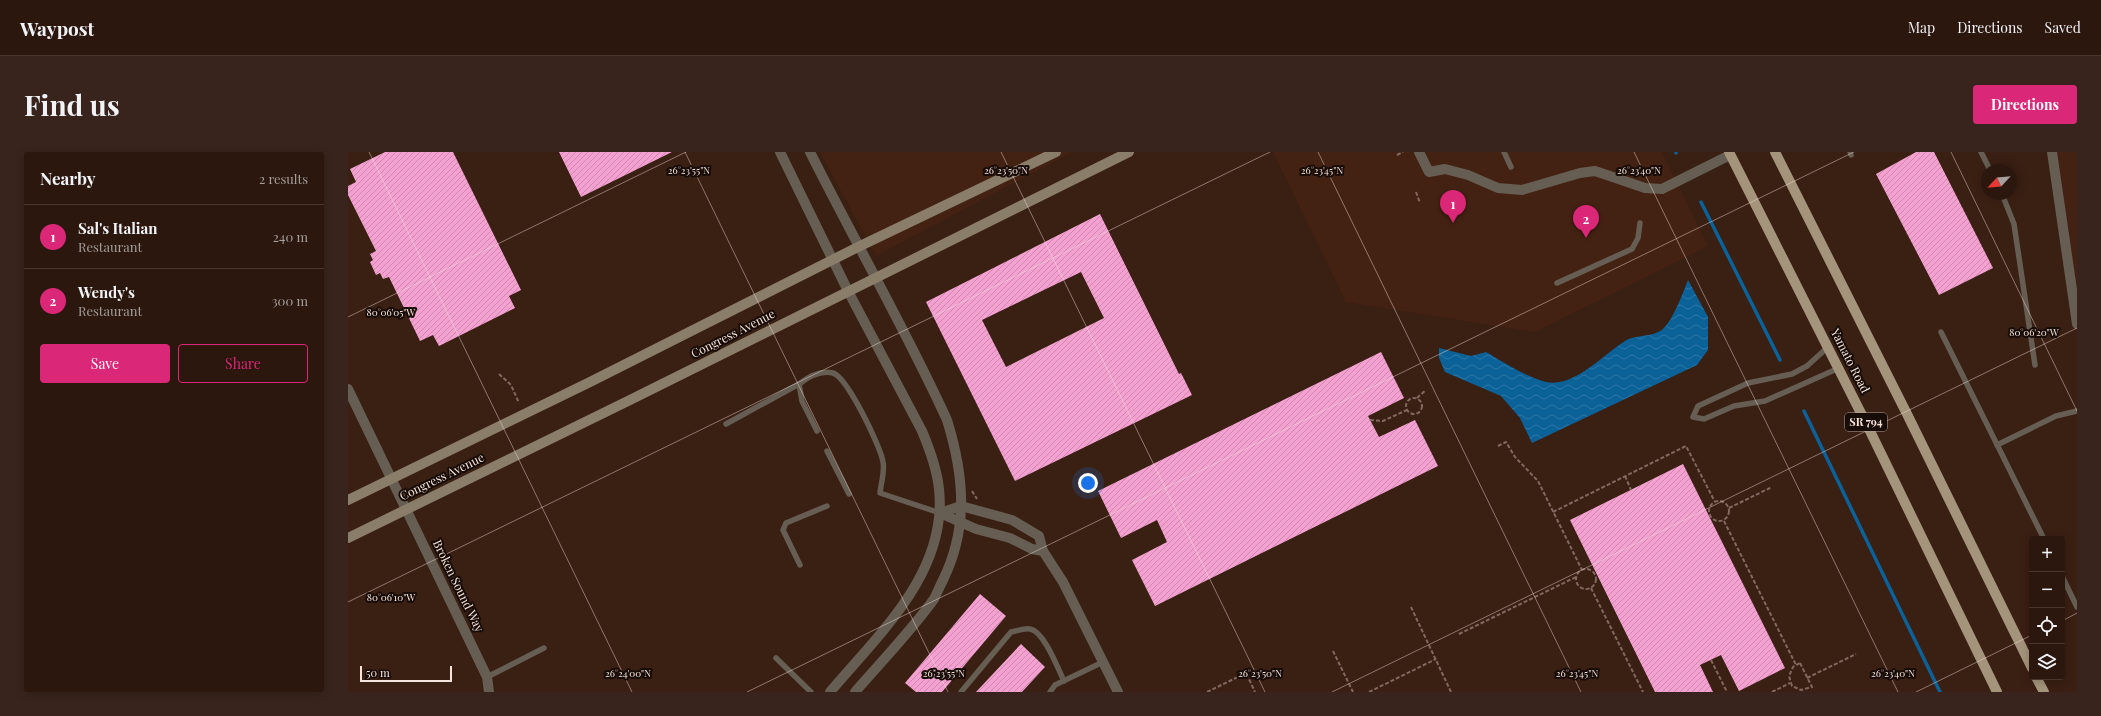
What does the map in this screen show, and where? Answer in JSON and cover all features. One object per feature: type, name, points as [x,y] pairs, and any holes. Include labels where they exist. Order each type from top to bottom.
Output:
[{"type":"main road","name":"Congress Avenue","points":[[348,500],[590,382],[858,247],[1056,152]]},
{"type":"main road","name":"Congress Avenue","points":[[348,538],[1129,152]]},
{"type":"main road","name":"SR 794","points":[[1775,152],[1911,421],[2029,662]]},
{"type":"main road","name":"Yamato Road","points":[[1729,153],[1839,368],[1997,692]]},
{"type":"main road","points":[[2038,680],[2044,692]]},
{"type":"street","points":[[780,152],[848,291],[925,438],[937,475],[940,513],[928,564],[905,603],[830,692]]},
{"type":"street","points":[[810,152],[858,247],[885,294],[947,420],[954,442],[959,471],[961,506],[959,539],[953,559],[934,598],[855,692]]},
{"type":"street","points":[[1419,152],[1429,172],[1445,169],[1468,175],[1498,188],[1522,190],[1580,173],[1595,171],[1645,188],[1662,188],[1729,153]]},
{"type":"street","points":[[2052,152],[2076,304],[2077,324]]},
{"type":"street","name":"Broken Sound Way","points":[[348,389],[487,677],[490,692]]},
{"type":"street","points":[[940,513],[961,506],[1012,520],[1039,536],[1043,551],[1063,582],[1118,692]]},
{"type":"street","points":[[940,513],[959,522],[1010,538],[1032,549],[1043,551]]},
{"type":"lane","points":[[1504,152],[1511,167]]},
{"type":"lane","points":[[1981,152],[1987,164]]},
{"type":"lane","points":[[2004,200],[2014,224],[2035,365]]},
{"type":"lane","points":[[1557,283],[1632,249],[1638,238],[1640,223]]},
{"type":"lane","points":[[1941,332],[2042,536]]},
{"type":"lane","points":[[1828,347],[1807,366],[1792,374],[1748,383],[1698,406],[1693,417],[1704,419],[1734,406],[1765,401],[1839,368]]},
{"type":"lane","points":[[726,424],[809,377],[822,373],[834,373],[843,380],[879,447],[884,463],[880,493],[940,513]]},
{"type":"lane","points":[[799,384],[802,401],[817,431]]},
{"type":"lane","points":[[1997,445],[2056,416],[2077,411]]},
{"type":"lane","points":[[827,451],[849,494]]},
{"type":"lane","points":[[800,565],[783,530],[783,526],[786,523],[827,506]]},
{"type":"lane","points":[[2065,582],[2077,607]]},
{"type":"lane","points":[[961,692],[1011,632],[1030,629],[1038,632],[1045,642],[1064,681]]},
{"type":"lane","points":[[487,677],[544,648]]},
{"type":"lane","points":[[776,658],[810,692]]},
{"type":"lane","points":[[1050,692],[1055,685],[1103,662]]},
{"type":"path","points":[[1397,155],[1403,152]]},
{"type":"path","points":[[1416,192],[1420,203]]},
{"type":"path","points":[[499,374],[511,385],[519,403]]},
{"type":"path","points":[[1407,410],[1408,401],[1417,398],[1426,390]]},
{"type":"path","points":[[1407,410],[1414,414],[1420,412],[1422,403],[1417,398]]},
{"type":"path","points":[[1370,420],[1383,421],[1407,410]]},
{"type":"path","points":[[1498,446],[1506,442],[1518,461],[1538,481],[1582,570]]},
{"type":"path","points":[[1553,512],[1686,446],[1715,502]]},
{"type":"path","points":[[1625,476],[1631,490]]},
{"type":"path","points":[[1729,508],[1772,487]]},
{"type":"path","points":[[1715,502],[1722,502],[1729,508],[1729,515],[1724,521],[1718,522],[1710,516],[1710,507],[1715,502]]},
{"type":"path","points":[[1724,521],[1796,665]]},
{"type":"path","points":[[1459,634],[1576,577],[1582,570],[1588,569],[1596,575],[1596,582],[1591,588]]},
{"type":"path","points":[[1576,577],[1577,583],[1582,588],[1591,588]]},
{"type":"path","points":[[1591,588],[1643,692]]},
{"type":"path","points":[[1411,607],[1451,692]]},
{"type":"path","points":[[1333,651],[1353,692]]},
{"type":"path","points":[[1807,678],[1856,654]]},
{"type":"path","points":[[1369,692],[1436,659]]},
{"type":"path","points":[[1711,660],[1727,692]]},
{"type":"path","points":[[1800,663],[1812,687],[1798,690],[1790,683],[1789,673],[1796,665],[1800,663]]},
{"type":"path","points":[[1207,692],[1242,675],[1248,677],[1255,692]]},
{"type":"path","points":[[1772,692],[1790,683]]},
{"type":"shaded area","points":[[820,152],[1072,152],[876,256]]},
{"type":"shaded area","points":[[1273,152],[1662,152],[1708,246],[1535,332],[1346,302]]},
{"type":"shaded area","points":[[2052,152],[2077,152],[2077,324]]},
{"type":"water","points":[[1688,280],[1708,317],[1708,350],[1697,365],[1532,443],[1520,418],[1501,396],[1445,372],[1439,358],[1439,348],[1471,356],[1486,352],[1539,380],[1546,382],[1557,382],[1567,380],[1588,369],[1625,341],[1634,337],[1654,334],[1663,329],[1674,313]]},
{"type":"building","points":[[385,152],[453,152],[521,290],[509,296],[515,308],[439,346],[433,335],[420,341],[389,277],[383,279],[380,273],[376,275],[370,262],[373,260],[370,254],[376,251],[348,195],[348,186],[356,182],[350,169]]},
{"type":"building","points":[[559,152],[672,152],[581,197]]},
{"type":"building","points":[[1916,152],[1934,152],[1993,268],[1939,295],[1876,174]]},
{"type":"building","points":[[1100,214],[1179,374],[1181,373],[1192,395],[1015,481],[926,302]],"holes":[[[1081,272],[1104,318],[1006,367],[982,320]]]},
{"type":"building","points":[[1381,352],[1404,398],[1368,416],[1379,437],[1415,420],[1438,466],[1155,606],[1132,560],[1167,542],[1157,520],[1121,538],[1098,491]]},
{"type":"building","points":[[1683,464],[1785,668],[1739,691],[1721,655],[1700,665],[1713,692],[1655,692],[1570,520]]},
{"type":"building","points":[[980,594],[1006,616],[942,692],[916,692],[905,683]]},
{"type":"building","points":[[1021,644],[1045,667],[1022,692],[976,692]]},
{"type":"waterway","points":[[1701,202],[1780,360]]},
{"type":"waterway","points":[[1804,411],[1940,692]]},
{"type":"place","name":"Sal's Italian","points":[[1453,223]]},
{"type":"place","name":"Wendy's","points":[[1586,238]]}]
